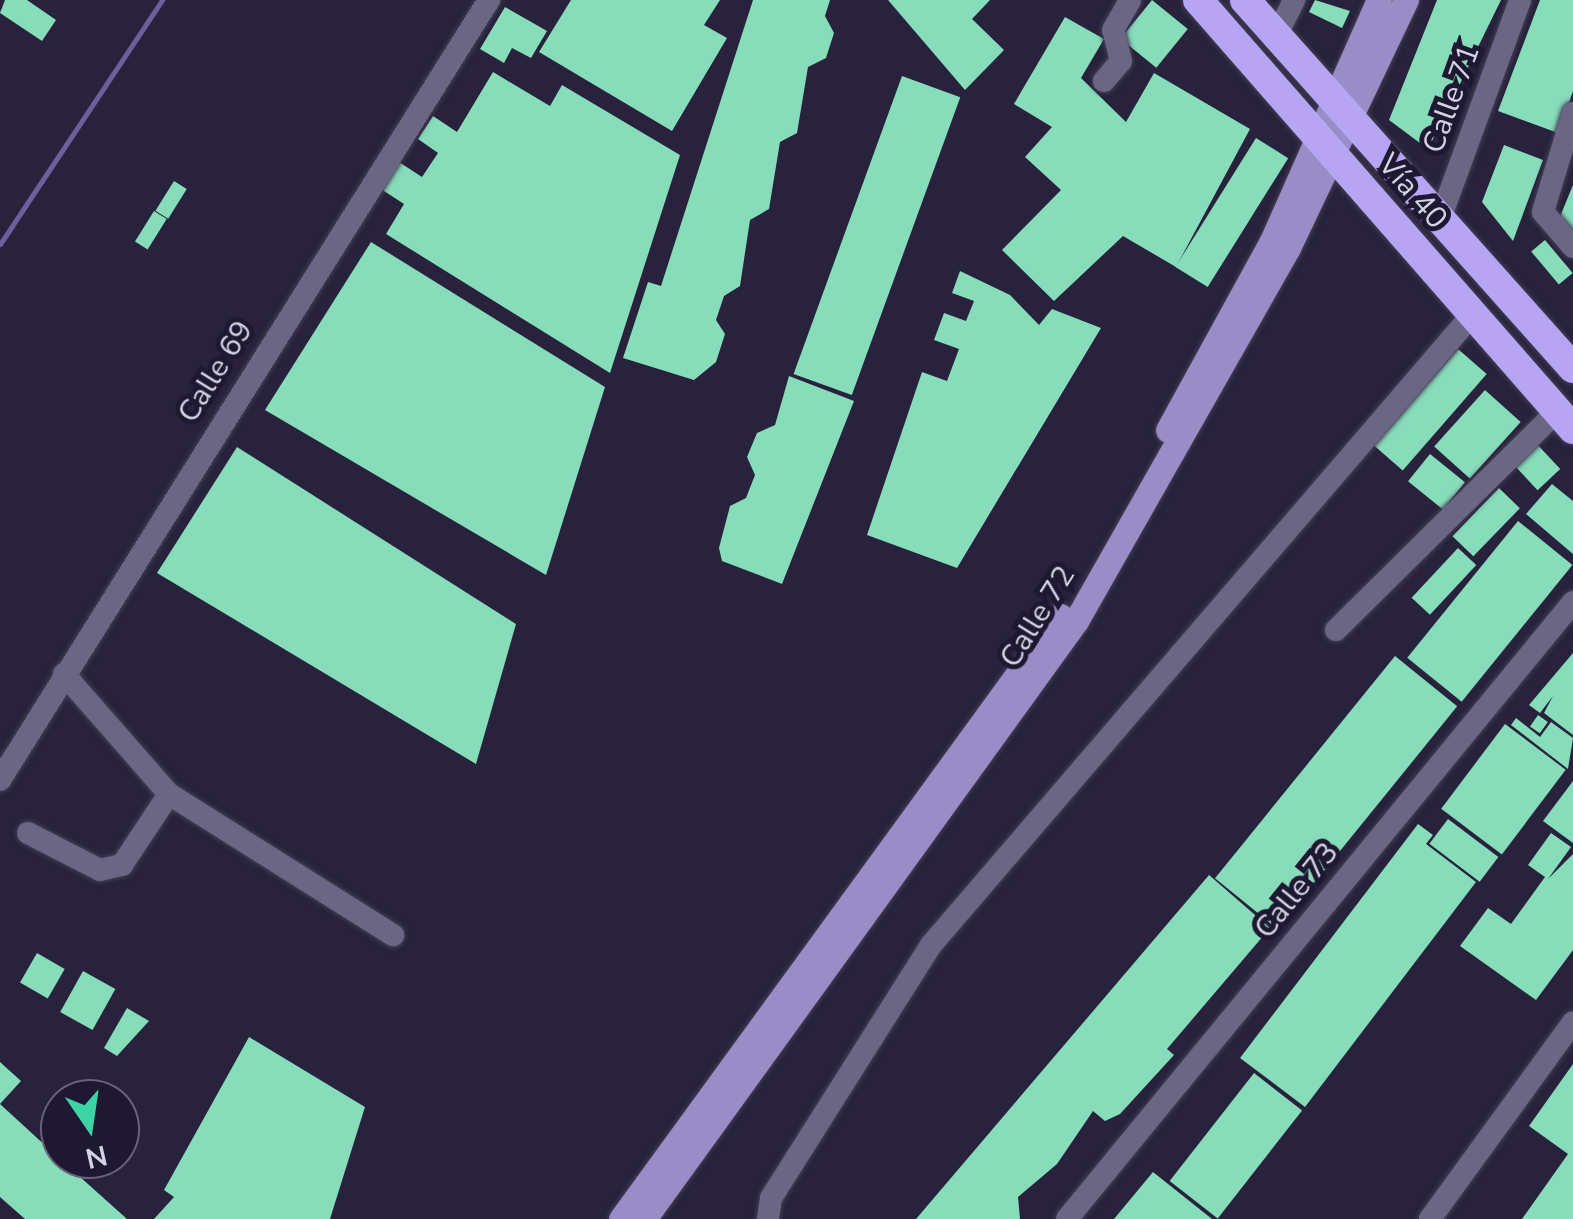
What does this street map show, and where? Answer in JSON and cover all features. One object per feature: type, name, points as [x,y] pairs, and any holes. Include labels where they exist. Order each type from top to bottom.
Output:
[{"type":"highway","name":"Vía 40","points":[[1198,0],[1440,219],[1573,368]]},
{"type":"highway","name":"Vía 40","points":[[1245,0],[1277,34],[1332,123],[1472,316],[1565,420]]},
{"type":"main road","name":"Calle 72","points":[[644,1219],[1076,621],[1228,360],[1332,123],[1379,0]]},
{"type":"main road","name":"Calle 72","points":[[621,1219],[1060,615],[1272,241],[1332,123],[1406,0]]},
{"type":"street","name":"Calle 69","points":[[0,780],[489,0]]},
{"type":"street","points":[[1104,82],[1121,61],[1113,30],[1130,0]]},
{"type":"street","points":[[1277,34],[1294,0]]},
{"type":"street","name":"Calle 71","points":[[1440,219],[1520,0]]},
{"type":"street","points":[[1573,113],[1566,150],[1543,212],[1573,248]]},
{"type":"street","points":[[768,1219],[771,1198],[931,944],[1472,316]]},
{"type":"street","points":[[1336,630],[1565,420]]},
{"type":"street","name":"Calle 73","points":[[1067,1219],[1573,602]]},
{"type":"street","points":[[64,674],[168,794],[393,935]]},
{"type":"street","points":[[28,833],[100,870],[122,865],[168,794]]},
{"type":"street","points":[[1430,1219],[1573,1022]]},
{"type":"building","points":[[5,0],[27,0],[56,20],[42,41],[0,13]]},
{"type":"building","points":[[571,0],[720,0],[704,25],[727,38],[672,131],[539,52]]},
{"type":"building","points":[[753,0],[830,0],[825,16],[834,33],[826,58],[808,67],[797,133],[780,142],[769,209],[750,220],[740,286],[724,296],[716,320],[725,334],[716,362],[694,380],[623,358],[648,282],[661,286]]},
{"type":"building","points":[[888,0],[990,0],[972,19],[1004,50],[965,90]]},
{"type":"building","points":[[1152,0],[1188,29],[1156,68],[1121,39]]},
{"type":"building","points":[[1315,0],[1350,11],[1342,28],[1309,12]]},
{"type":"building","points":[[1437,0],[1501,0],[1428,149],[1389,120]]},
{"type":"building","points":[[1540,0],[1573,0],[1573,91],[1558,133],[1498,111]]},
{"type":"building","points":[[505,7],[547,31],[531,58],[512,48],[504,63],[480,49]]},
{"type":"building","points":[[1065,17],[1104,39],[1081,78],[1126,122],[1154,73],[1250,129],[1176,267],[1123,236],[1054,301],[1002,250],[1061,190],[1025,157],[1052,127],[1014,104]]},
{"type":"building","points":[[493,72],[550,106],[562,85],[680,155],[610,373],[386,234],[404,204],[381,189],[399,162],[422,177],[438,153],[418,139],[433,116],[457,132]]},
{"type":"building","points":[[902,76],[960,97],[852,395],[794,374]]},
{"type":"building","points":[[1256,138],[1288,158],[1208,287],[1175,267]]},
{"type":"building","points":[[1504,145],[1543,160],[1513,241],[1482,202]]},
{"type":"building","points":[[174,181],[187,189],[168,219],[155,211]]},
{"type":"building","points":[[1573,185],[1573,231],[1557,224]]},
{"type":"building","points":[[154,211],[167,219],[148,249],[135,242]]},
{"type":"building","points":[[1545,240],[1573,273],[1559,285],[1531,252]]},
{"type":"building","points":[[371,242],[605,387],[546,575],[265,410]]},
{"type":"building","points":[[960,271],[1010,295],[1039,325],[1052,309],[1101,328],[957,568],[867,535],[922,372],[947,381],[959,349],[934,340],[944,313],[966,321],[974,301],[952,293]]},
{"type":"building","points":[[1458,349],[1487,374],[1403,471],[1374,446]]},
{"type":"building","points":[[789,376],[854,401],[782,584],[722,561],[719,548],[730,506],[746,498],[755,475],[747,457],[757,433],[775,425]]},
{"type":"building","points":[[1485,390],[1521,422],[1470,479],[1434,446]]},
{"type":"building","points":[[1535,442],[1560,469],[1538,490],[1512,463]]},
{"type":"building","points":[[237,447],[516,624],[476,764],[157,573]]},
{"type":"building","points":[[1430,454],[1465,482],[1443,510],[1408,481]]},
{"type":"building","points":[[1552,484],[1573,501],[1573,554],[1526,514]]},
{"type":"building","points":[[1499,488],[1520,508],[1473,556],[1452,536]]},
{"type":"building","points":[[1518,521],[1572,565],[1462,702],[1407,658]]},
{"type":"building","points":[[1458,548],[1476,565],[1430,615],[1412,598]]},
{"type":"building","points":[[1573,653],[1573,735],[1544,713],[1553,696],[1540,713],[1529,705]]},
{"type":"building","points":[[1395,656],[1457,706],[1277,929],[1215,878]]},
{"type":"building","points":[[1538,715],[1548,722],[1540,733],[1530,726]]},
{"type":"building","points":[[1516,718],[1540,737],[1551,722],[1573,738],[1568,769],[1511,725]]},
{"type":"building","points":[[1505,724],[1566,770],[1502,854],[1441,809]]},
{"type":"building","points":[[1573,781],[1573,843],[1543,821]]},
{"type":"building","points":[[1448,819],[1498,857],[1480,882],[1429,844]]},
{"type":"building","points":[[1418,824],[1433,835],[1426,844],[1476,882],[1305,1107],[1240,1058]]},
{"type":"building","points":[[1551,833],[1571,847],[1548,879],[1573,854],[1573,950],[1536,1000],[1460,946],[1488,908],[1511,924],[1545,877],[1528,865]]},
{"type":"building","points":[[1209,875],[1270,928],[1167,1049],[1174,1055],[1120,1114],[1105,1121],[1093,1111],[1057,1164],[1018,1197],[1020,1219],[916,1219]]},
{"type":"building","points":[[37,953],[65,969],[48,998],[20,982]]},
{"type":"building","points":[[83,971],[115,989],[93,1030],[60,1012]]},
{"type":"building","points":[[127,1008],[149,1021],[117,1056],[104,1048]]},
{"type":"building","points":[[249,1037],[365,1107],[330,1219],[154,1219],[174,1197],[164,1190]]},
{"type":"building","points":[[0,1062],[21,1081],[0,1104]]},
{"type":"building","points":[[1573,1064],[1573,1219],[1522,1219],[1568,1154],[1529,1126]]},
{"type":"building","points":[[1254,1073],[1302,1111],[1218,1219],[1170,1181]]},
{"type":"building","points":[[0,1104],[40,1141],[40,1179],[82,1179],[127,1219],[25,1219],[0,1197]]},
{"type":"building","points":[[1153,1172],[1212,1219],[1114,1219]]},
{"type":"waterway","points":[[0,244],[162,0]]}]
